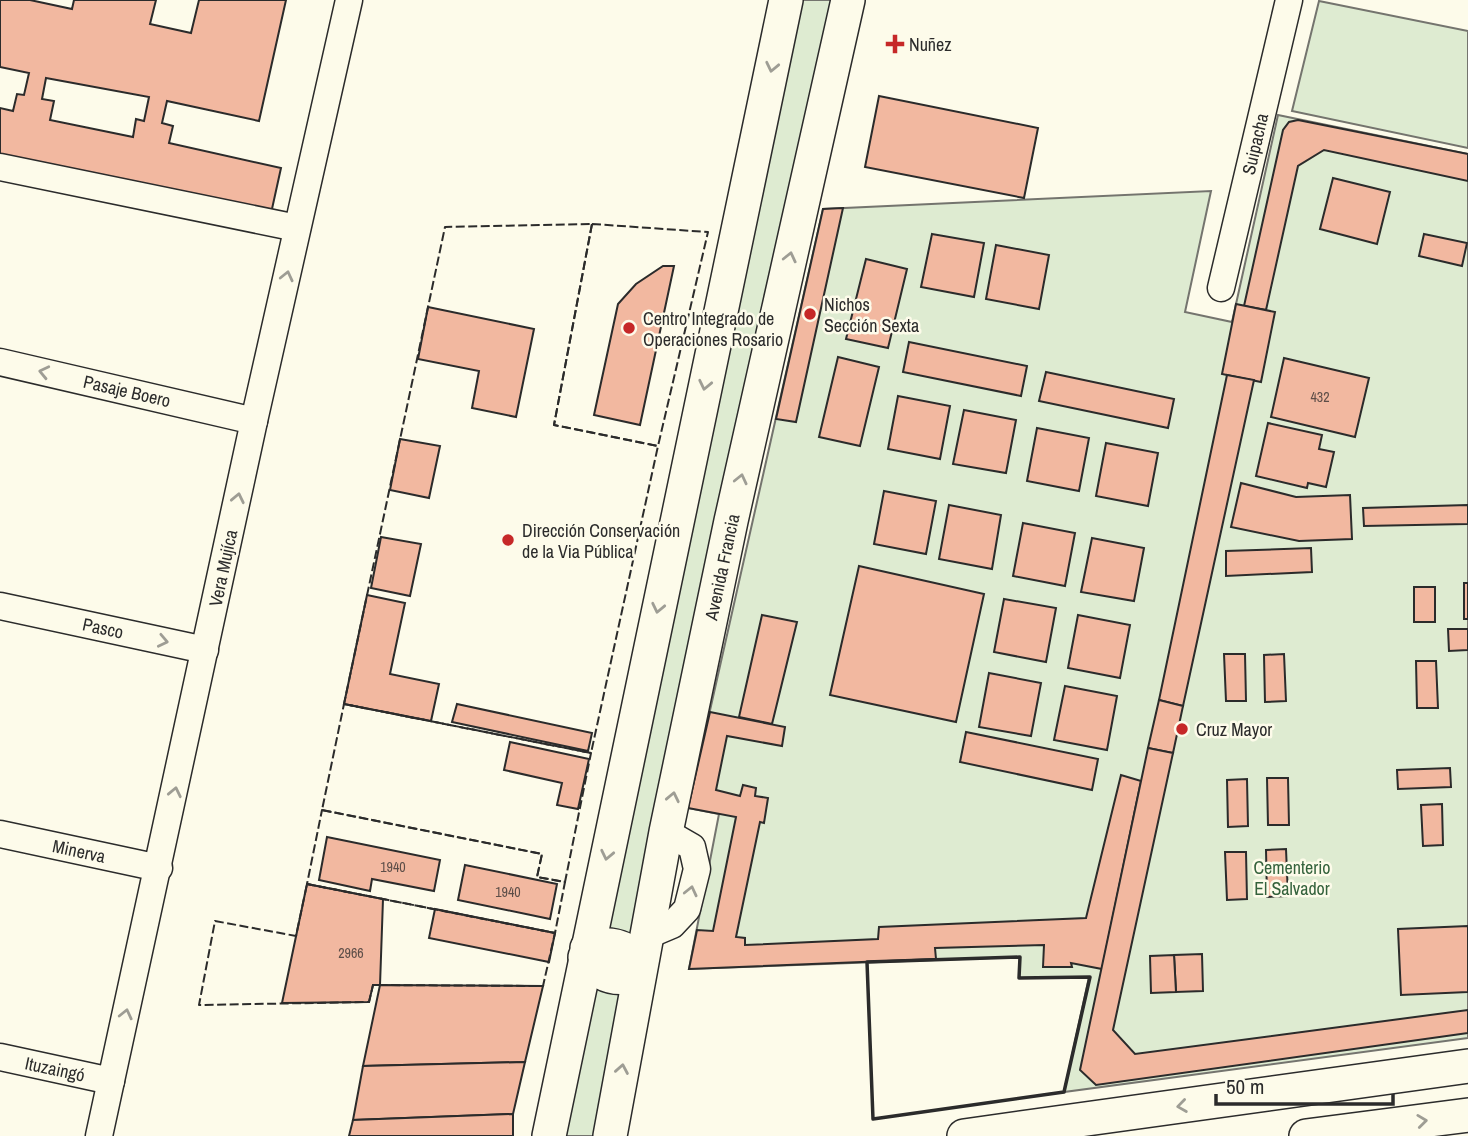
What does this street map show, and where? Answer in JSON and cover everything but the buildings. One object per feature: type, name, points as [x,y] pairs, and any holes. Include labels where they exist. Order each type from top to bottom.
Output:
[{"type":"main road","points":[[548,1136],[786,0]]},
{"type":"main road","name":"Avenida Francia","points":[[610,1136],[666,832],[731,521],[848,0]]},
{"type":"main road","points":[[681,498],[731,521]]},
{"type":"main road","points":[[586,953],[599,944],[623,947],[642,957]]},
{"type":"main road","points":[[964,1136],[1035,1131],[1468,1066]]},
{"type":"main road","points":[[1306,1136],[1468,1115]]},
{"type":"street","name":"Vera Mujíca","points":[[99,1136],[254,421],[349,0]]},
{"type":"street","name":"Suipacha","points":[[1221,288],[1289,0]]},
{"type":"street","points":[[0,167],[298,228]]},
{"type":"street","name":"Pasaje Boero","points":[[0,362],[254,421]]},
{"type":"street","name":"Pasco","points":[[0,606],[205,650]]},
{"type":"street","name":"Minerva","points":[[0,834],[159,868]]},
{"type":"street","name":"Ituzaingó","points":[[0,1057],[111,1081]]},
{"type":"green space","points":[[786,0],[848,0],[610,1136],[549,1136]]},
{"type":"green space","points":[[1319,1],[1468,31],[1468,148],[1292,111]]},
{"type":"green space","name":"Cementerio El Salvador","points":[[1278,115],[1468,154],[1468,1038],[1064,1092],[1089,977],[1019,978],[1020,957],[689,969],[719,814],[688,808],[823,209],[1211,191],[1185,312],[1232,322]]},
{"type":"fence","points":[[592,224],[554,425],[658,446],[591,753],[344,704],[445,227],[592,224]]},
{"type":"fence","points":[[592,224],[708,232],[658,446],[554,425],[592,224]]},
{"type":"fence","points":[[344,704],[591,753],[565,882],[537,877],[542,854],[322,810],[344,704]]},
{"type":"fence","points":[[322,810],[542,854],[537,877],[565,882],[555,933],[307,884],[322,810]]},
{"type":"fence","points":[[307,884],[555,933],[543,986],[373,985],[369,1002],[199,1005],[215,921],[296,936],[307,884]]},
{"type":"wall","points":[[1020,957],[1019,978],[1090,977],[1064,1092],[873,1119],[867,962],[1020,957]]},
{"type":"place","name":"Nuñez","points":[[895,44]]},
{"type":"place","name":"Nichos Sección Sexta","points":[[810,314]]},
{"type":"place","name":"Centro Integrado de Operaciones Rosario","points":[[629,328]]},
{"type":"place","name":"Dirección Conservación de la Via Pública","points":[[508,540]]},
{"type":"place","name":"Cruz Mayor","points":[[1182,729]]}]
